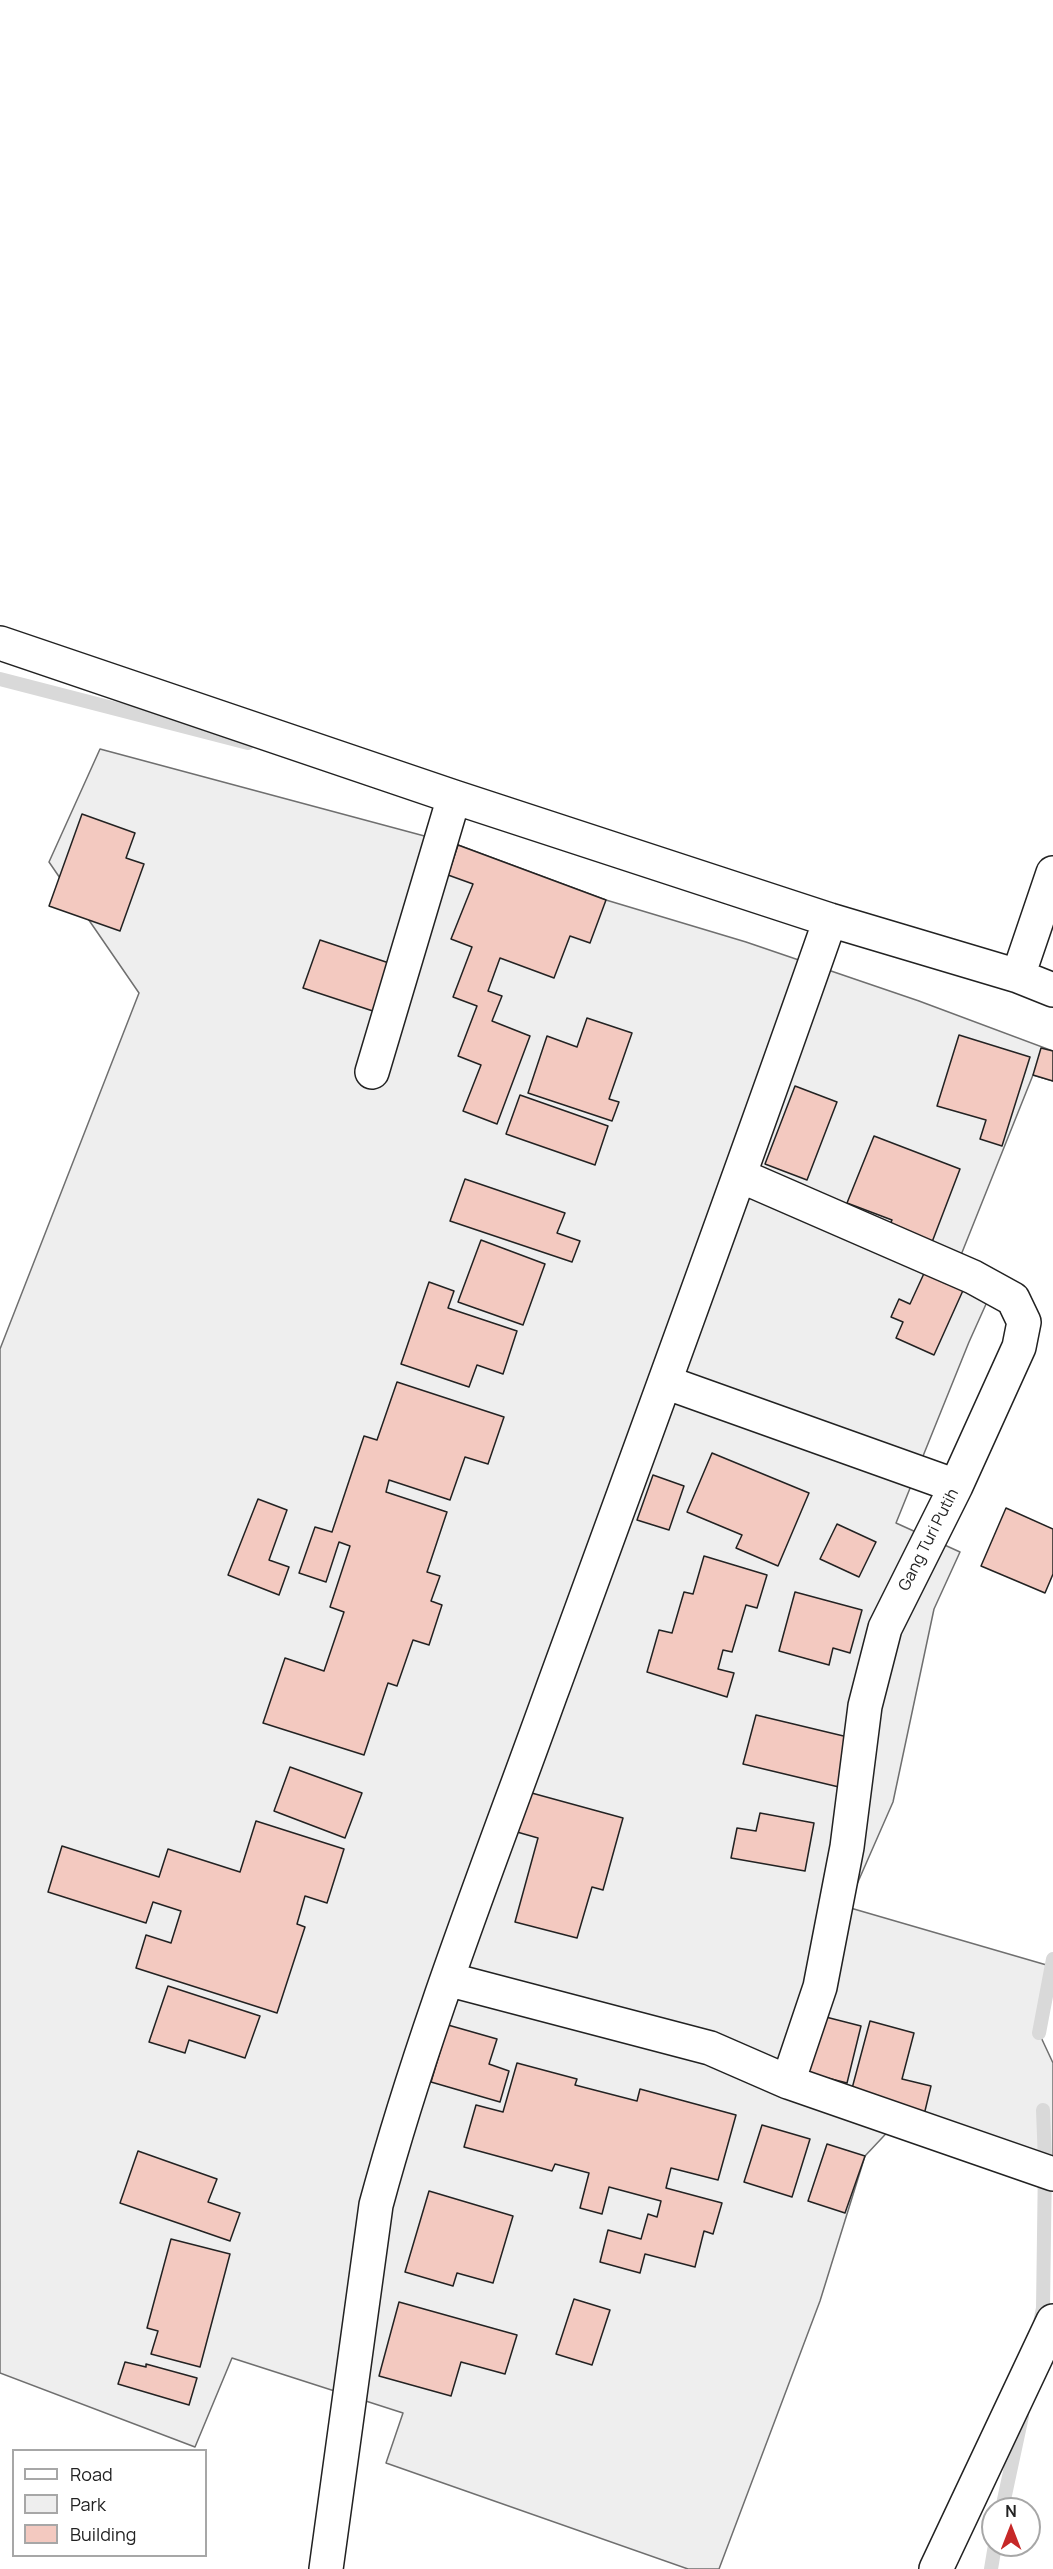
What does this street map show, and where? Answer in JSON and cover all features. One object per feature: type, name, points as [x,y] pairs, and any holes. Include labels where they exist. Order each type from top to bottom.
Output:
[{"type":"street","points":[[0,643],[454,797],[830,920],[1018,976],[1053,990]]},
{"type":"street","points":[[372,1072],[454,797]]},
{"type":"street","points":[[1018,976],[1053,873]]},
{"type":"street","points":[[326,2569],[376,2205],[391,2149],[447,1979],[741,1176],[830,920]]},
{"type":"street","name":"Gang Turi Putih","points":[[741,1176],[973,1277],[1013,1299],[1024,1322],[1019,1347],[956,1486],[885,1628],[864,1706],[847,1847],[820,1987],[788,2082]]},
{"type":"street","points":[[665,1382],[956,1486]]},
{"type":"street","points":[[447,1979],[710,2048],[788,2082],[1053,2174]]},
{"type":"street","points":[[936,2569],[1053,2320]]},
{"type":"green space","points":[[100,749],[458,845],[606,900],[746,942],[919,1001],[1053,1051],[1053,1081],[1033,1075],[961,1255],[1000,1273],[969,1342],[896,1523],[960,1552],[934,1609],[893,1802],[847,1907],[1050,1966],[1039,2033],[1053,2063],[1053,2174],[897,2122],[865,2156],[820,2301],[719,2569],[688,2569],[386,2463],[403,2413],[232,2358],[195,2447],[0,2373],[0,1349],[139,993],[49,862]]},
{"type":"building","points":[[82,814],[135,833],[126,858],[144,864],[120,931],[49,906]]},
{"type":"building","points":[[458,845],[606,900],[590,943],[570,936],[554,978],[500,958],[488,991],[502,996],[492,1021],[530,1036],[497,1124],[463,1111],[481,1065],[458,1056],[477,1006],[453,997],[472,947],[451,939],[473,884],[448,875]]},
{"type":"building","points":[[320,940],[398,966],[382,1014],[303,988]]},
{"type":"building","points":[[587,1018],[632,1033],[609,1099],[619,1102],[612,1121],[528,1093],[547,1036],[577,1047]]},
{"type":"building","points":[[959,1035],[1030,1057],[1002,1146],[980,1139],[986,1120],[937,1106]]},
{"type":"building","points":[[1041,1048],[1053,1051],[1053,1081],[1033,1075]]},
{"type":"building","points":[[795,1086],[837,1102],[807,1180],[765,1164]]},
{"type":"building","points":[[520,1095],[608,1126],[595,1165],[506,1134]]},
{"type":"building","points":[[874,1136],[960,1169],[929,1250],[886,1234],[892,1220],[847,1203]]},
{"type":"building","points":[[465,1179],[565,1213],[557,1233],[580,1241],[572,1262],[450,1221]]},
{"type":"building","points":[[481,1240],[545,1264],[523,1325],[458,1302]]},
{"type":"building","points":[[926,1269],[965,1286],[934,1355],[896,1338],[903,1322],[891,1317],[899,1299],[910,1304]]},
{"type":"building","points":[[429,1282],[454,1291],[448,1308],[517,1331],[503,1374],[477,1365],[469,1387],[401,1364]]},
{"type":"building","points":[[397,1382],[504,1417],[488,1464],[465,1457],[450,1500],[389,1480],[386,1492],[447,1512],[427,1572],[440,1576],[431,1601],[442,1605],[429,1645],[413,1640],[397,1686],[388,1683],[364,1755],[263,1723],[285,1658],[324,1671],[344,1612],[330,1607],[350,1546],[339,1542],[326,1582],[299,1573],[315,1527],[332,1532],[364,1436],[377,1440]]},
{"type":"building","points":[[712,1453],[809,1493],[778,1566],[736,1548],[742,1535],[687,1512]]},
{"type":"building","points":[[653,1475],[684,1486],[669,1530],[637,1520]]},
{"type":"building","points":[[258,1499],[287,1510],[269,1560],[289,1567],[279,1595],[228,1575]]},
{"type":"building","points":[[1006,1508],[1053,1529],[1053,1574],[1045,1593],[981,1566]]},
{"type":"building","points":[[837,1524],[876,1542],[859,1577],[820,1559]]},
{"type":"building","points":[[704,1556],[767,1575],[757,1608],[746,1605],[732,1652],[723,1650],[718,1669],[734,1673],[727,1697],[647,1672],[659,1630],[672,1633],[684,1592],[693,1594]]},
{"type":"building","points":[[795,1592],[862,1610],[850,1653],[833,1648],[829,1665],[779,1651]]},
{"type":"building","points":[[756,1715],[856,1739],[843,1788],[743,1764]]},
{"type":"building","points":[[290,1767],[362,1793],[345,1838],[274,1811]]},
{"type":"building","points":[[528,1792],[623,1818],[603,1890],[592,1887],[577,1938],[515,1922],[538,1838],[517,1832]]},
{"type":"building","points":[[760,1813],[814,1823],[805,1871],[731,1858],[737,1828],[756,1831]]},
{"type":"building","points":[[256,1821],[344,1849],[327,1903],[305,1896],[297,1924],[305,1927],[277,2013],[136,1968],[146,1935],[171,1943],[181,1911],[153,1902],[146,1923],[48,1892],[62,1846],[159,1877],[168,1849],[240,1872]]},
{"type":"building","points":[[168,1986],[260,2016],[245,2058],[189,2040],[185,2053],[149,2042]]},
{"type":"building","points":[[818,2015],[861,2026],[847,2083],[804,2072]]},
{"type":"building","points":[[870,2021],[914,2033],[902,2079],[931,2086],[924,2115],[850,2096]]},
{"type":"building","points":[[448,2025],[497,2039],[489,2064],[509,2071],[500,2102],[431,2082]]},
{"type":"building","points":[[517,2063],[577,2079],[575,2085],[637,2101],[640,2089],[736,2115],[718,2180],[671,2168],[666,2188],[722,2203],[713,2234],[704,2231],[695,2267],[645,2254],[640,2273],[600,2262],[608,2230],[641,2239],[648,2214],[657,2217],[661,2201],[609,2187],[602,2214],[580,2208],[589,2173],[555,2164],[552,2171],[464,2147],[476,2105],[503,2112]]},
{"type":"building","points":[[762,2125],[810,2139],[792,2197],[744,2182]]},
{"type":"building","points":[[827,2144],[865,2156],[845,2213],[808,2201]]},
{"type":"building","points":[[138,2151],[217,2179],[208,2202],[240,2213],[230,2241],[120,2203]]},
{"type":"building","points":[[429,2191],[513,2216],[493,2283],[457,2273],[453,2286],[405,2272]]},
{"type":"building","points":[[171,2239],[230,2254],[200,2367],[151,2354],[158,2331],[147,2328]]},
{"type":"building","points":[[574,2299],[610,2310],[592,2365],[556,2354]]},
{"type":"building","points":[[399,2302],[517,2335],[505,2374],[461,2362],[451,2396],[379,2376]]},
{"type":"building","points":[[125,2362],[146,2367],[146,2364],[197,2378],[189,2405],[118,2384]]},
{"type":"waterway","points":[[0,679],[248,743]]},
{"type":"waterway","points":[[1039,2033],[1053,1959]]},
{"type":"waterway","points":[[1040,2323],[1043,2308],[1045,2161],[1043,2110]]},
{"type":"waterway","points":[[1005,2497],[1022,2416]]},
{"type":"waterway","points":[[991,2569],[993,2557]]}]
